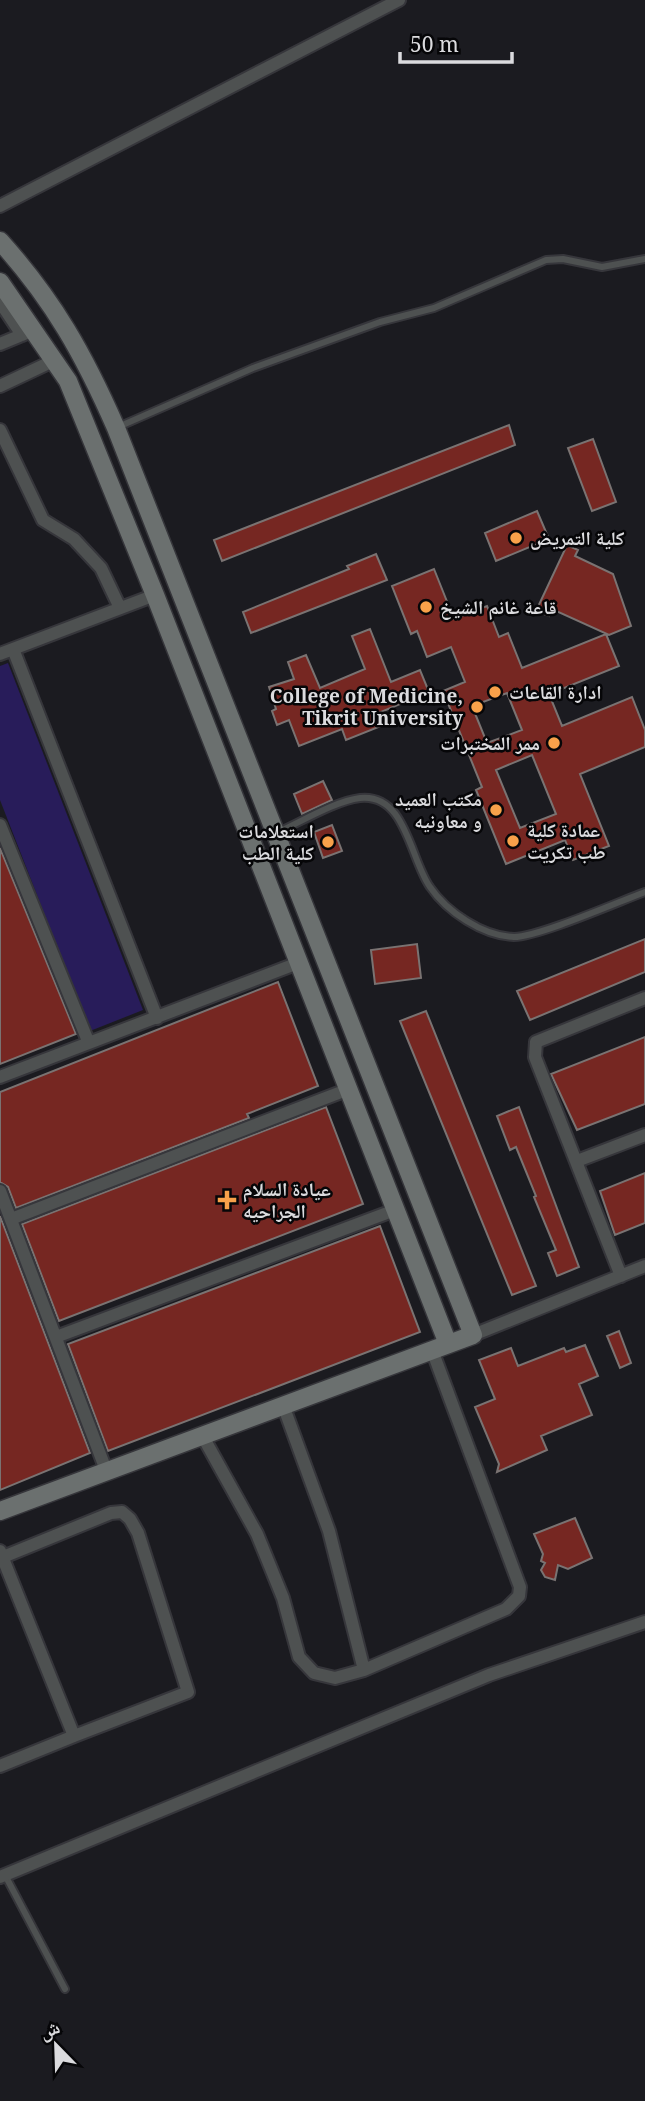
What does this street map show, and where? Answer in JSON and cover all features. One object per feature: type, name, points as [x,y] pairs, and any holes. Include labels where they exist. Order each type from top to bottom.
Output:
[{"type":"street","points":[[0,206],[399,0]]},
{"type":"street","points":[[0,241],[37,284],[72,334],[113,422],[473,1335]]},
{"type":"street","points":[[0,282],[29,332]]},
{"type":"street","points":[[0,302],[55,360],[68,381],[155,595],[395,1210],[520,1587],[519,1596],[506,1609],[363,1670],[335,1678],[314,1673],[299,1657],[283,1598],[257,1534],[202,1435]]},
{"type":"street","points":[[0,344],[29,332]]},
{"type":"street","points":[[0,386],[55,360]]},
{"type":"street","points":[[86,425],[113,422]]},
{"type":"street","points":[[0,430],[43,520],[74,539],[101,568],[120,608]]},
{"type":"street","points":[[0,654],[155,595]]},
{"type":"street","points":[[13,649],[157,1018]]},
{"type":"street","points":[[225,775],[248,766]]},
{"type":"street","points":[[0,825],[88,1041]]},
{"type":"street","points":[[0,1077],[88,1041],[157,1018],[298,963]]},
{"type":"street","points":[[621,1276],[536,1057],[536,1042],[645,998]]},
{"type":"street","points":[[10,1219],[349,1089]]},
{"type":"street","points":[[577,1161],[645,1135]]},
{"type":"street","points":[[0,1191],[106,1470]]},
{"type":"street","points":[[56,1338],[395,1210]]},
{"type":"street","points":[[0,1511],[473,1335],[645,1266]]},
{"type":"street","points":[[283,1405],[329,1531],[363,1670]]},
{"type":"street","points":[[0,1766],[188,1692],[138,1533],[122,1511],[2,1554],[74,1736]]},
{"type":"street","points":[[3,1876],[489,1675],[645,1622]]},
{"type":"lane","points":[[113,422],[380,322],[434,307],[546,260],[563,259],[602,267],[645,259]]},
{"type":"lane","points":[[274,834],[359,798],[380,799],[397,814],[429,886],[445,905],[489,933],[517,937],[645,892]]},
{"type":"lane","points":[[3,1876],[65,1989]]},
{"type":"shaded area","points":[[8,663],[143,1010],[90,1031],[0,800],[0,666]]},
{"type":"building","points":[[509,425],[515,445],[222,561],[214,540]]},
{"type":"building","points":[[593,439],[616,502],[592,511],[568,448]]},
{"type":"building","points":[[537,511],[549,539],[496,561],[485,533]]},
{"type":"building","points":[[567,545],[578,550],[575,556],[613,574],[631,626],[609,635],[552,609],[549,616],[536,611]]},
{"type":"building","points":[[376,554],[387,580],[251,633],[243,612],[349,569],[347,566]]},
{"type":"building","points":[[434,569],[454,619],[487,606],[499,637],[508,633],[522,668],[606,634],[619,666],[549,694],[562,726],[632,697],[645,730],[645,747],[580,774],[609,846],[573,860],[565,840],[506,864],[476,790],[482,787],[443,691],[465,682],[451,647],[427,657],[417,631],[411,634],[392,586]],"holes":[[[507,693],[522,730],[487,743],[472,706]],[[532,755],[556,814],[520,828],[496,770]]]},
{"type":"building","points":[[370,629],[391,682],[420,670],[429,692],[376,714],[381,726],[346,740],[342,729],[299,746],[289,720],[277,725],[272,711],[276,709],[269,687],[294,679],[288,662],[306,655],[320,688],[365,669],[352,636]]},
{"type":"building","points":[[323,781],[332,800],[302,814],[294,794]]},
{"type":"building","points":[[332,825],[342,851],[323,858],[314,832]]},
{"type":"building","points":[[0,848],[76,1034],[0,1064]]},
{"type":"building","points":[[645,939],[645,972],[530,1020],[517,991]]},
{"type":"building","points":[[417,944],[421,978],[375,984],[371,950]]},
{"type":"building","points":[[278,982],[318,1086],[247,1114],[249,1118],[16,1208],[8,1187],[0,1182],[0,1092]]},
{"type":"building","points":[[426,1011],[536,1286],[512,1295],[400,1021]]},
{"type":"building","points":[[645,1037],[645,1104],[577,1130],[551,1074]]},
{"type":"building","points":[[326,1107],[363,1204],[59,1321],[22,1224]]},
{"type":"building","points":[[519,1107],[579,1267],[557,1276],[548,1253],[556,1250],[534,1197],[536,1196],[516,1147],[510,1150],[497,1116]]},
{"type":"building","points":[[645,1173],[645,1223],[615,1235],[600,1191]]},
{"type":"building","points":[[0,1216],[90,1453],[0,1490]]},
{"type":"building","points":[[380,1226],[420,1332],[108,1451],[68,1344]]},
{"type":"building","points":[[619,1331],[631,1363],[620,1368],[607,1336]]},
{"type":"building","points":[[585,1345],[598,1376],[579,1384],[592,1415],[541,1436],[547,1450],[497,1472],[499,1464],[475,1407],[495,1399],[479,1360],[511,1348],[518,1366],[564,1348],[566,1352]]},
{"type":"building","points":[[575,1518],[592,1558],[568,1569],[558,1565],[555,1580],[545,1577],[541,1570],[545,1563],[541,1561],[543,1554],[534,1534]]},
{"type":"place","name":"كلية التمريض","points":[[516,538]]},
{"type":"place","name":"قاعة غانم الشيخ","points":[[426,607]]},
{"type":"place","name":"ادارة القاعات","points":[[495,692]]},
{"type":"place","name":"College of Medicine, Tikrit University","points":[[477,707]]},
{"type":"place","name":"ممر المختبرات","points":[[554,743]]},
{"type":"place","name":"مكتب العميد و معاونيه","points":[[496,810]]},
{"type":"place","name":"عمادة كلية طب تكريت","points":[[513,841]]},
{"type":"place","name":"استعلامات كلية الطب","points":[[328,842]]},
{"type":"place","name":"عيادة السلام الجراحيه","points":[[227,1200]]}]
